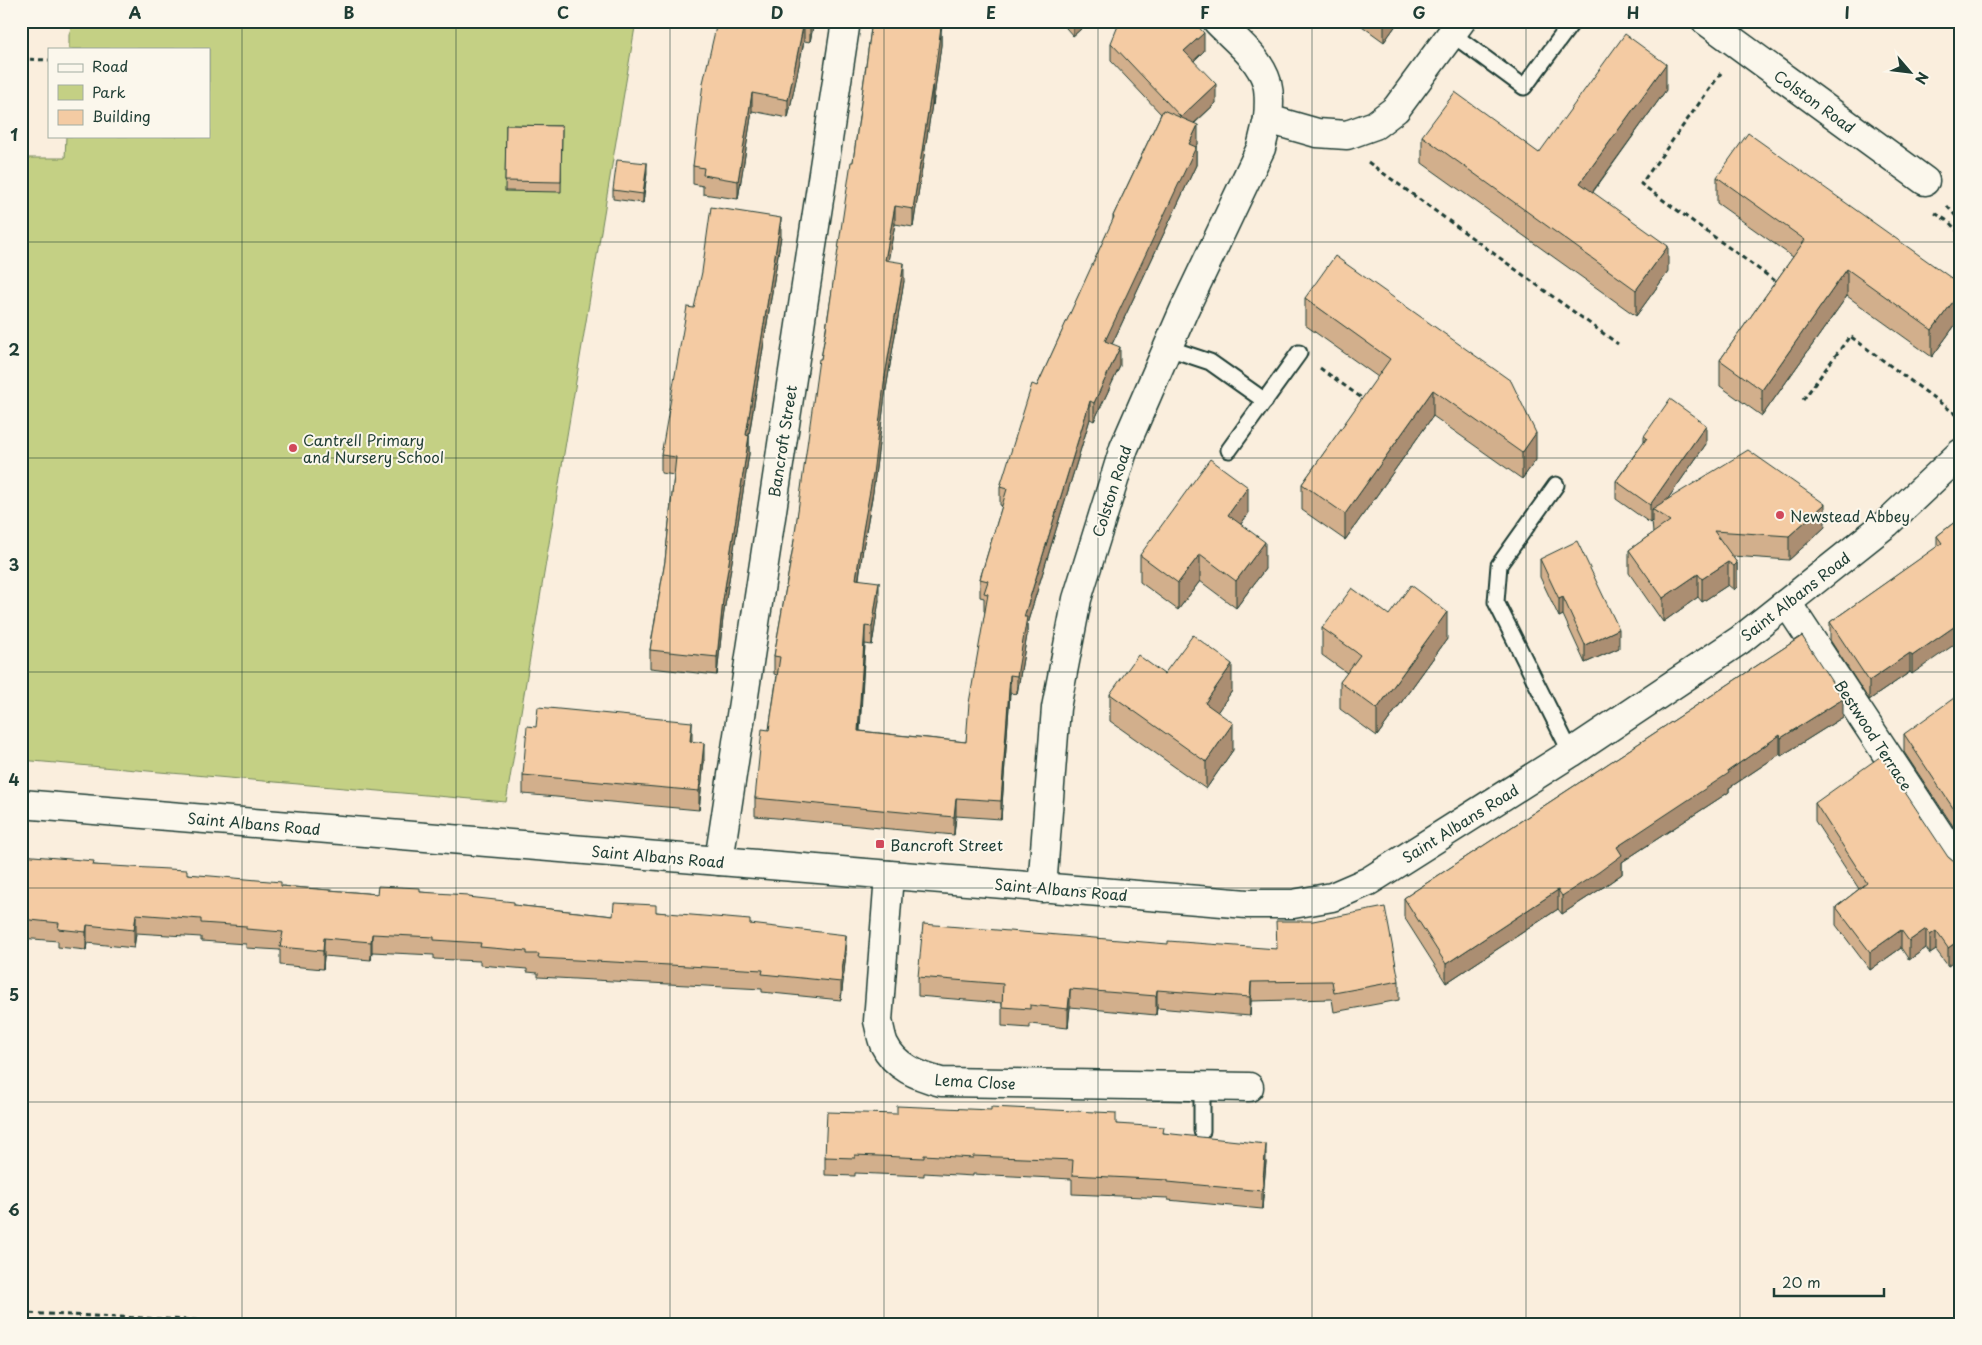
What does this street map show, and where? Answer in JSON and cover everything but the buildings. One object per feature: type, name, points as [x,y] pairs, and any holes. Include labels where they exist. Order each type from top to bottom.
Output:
[{"type":"street","name":"Bancroft Street","points":[[719,861],[846,21]]},
{"type":"street","name":"Colston Road","points":[[1042,888],[1056,708],[1077,599],[1124,448],[1168,348],[1261,148],[1268,119],[1267,82],[1256,62],[1217,21]]},
{"type":"street","name":"Colston Road","points":[[1706,21],[1925,181]]},
{"type":"street","points":[[1268,119],[1318,133],[1347,135],[1374,126],[1396,109],[1457,28]]},
{"type":"street","name":"Saint Albans Road","points":[[21,804],[1247,904],[1293,904],[1332,897],[1369,881],[1571,753],[1740,640],[1887,523],[1961,454]]},
{"type":"street","name":"Bestwood Terrace","points":[[1787,604],[1961,867]]},
{"type":"street","name":"Lema Close","points":[[889,875],[878,1021],[884,1044],[899,1063],[919,1076],[941,1082],[1249,1088]]},
{"type":"lane","points":[[1457,28],[1524,87],[1573,21]]},
{"type":"lane","points":[[1168,348],[1210,362],[1265,401]]},
{"type":"lane","points":[[1229,450],[1299,353]]},
{"type":"lane","points":[[1556,485],[1499,565],[1496,602],[1571,753]]},
{"type":"lane","points":[[1202,1086],[1202,1131]]},
{"type":"path","points":[[21,59],[48,60]]},
{"type":"path","points":[[1722,73],[1641,184],[1781,285]]},
{"type":"path","points":[[1361,157],[1618,344]]},
{"type":"path","points":[[1934,212],[1961,235]]},
{"type":"path","points":[[1803,400],[1850,336],[1961,418]]},
{"type":"path","points":[[1299,353],[1372,406]]},
{"type":"path","points":[[21,1313],[288,1324]]},
{"type":"green space","name":"Cantrell Primary and Nursery School","points":[[74,21],[636,21],[506,802],[21,760],[21,158],[65,158],[66,138],[210,138],[210,48],[69,48],[69,34]]},
{"type":"place","name":"Cantrell Primary and Nursery School","points":[[293,448]]},
{"type":"place","name":"Newstead Abbey","points":[[1780,515]]},
{"type":"place","name":"Bancroft Street","points":[[880,844]]}]
